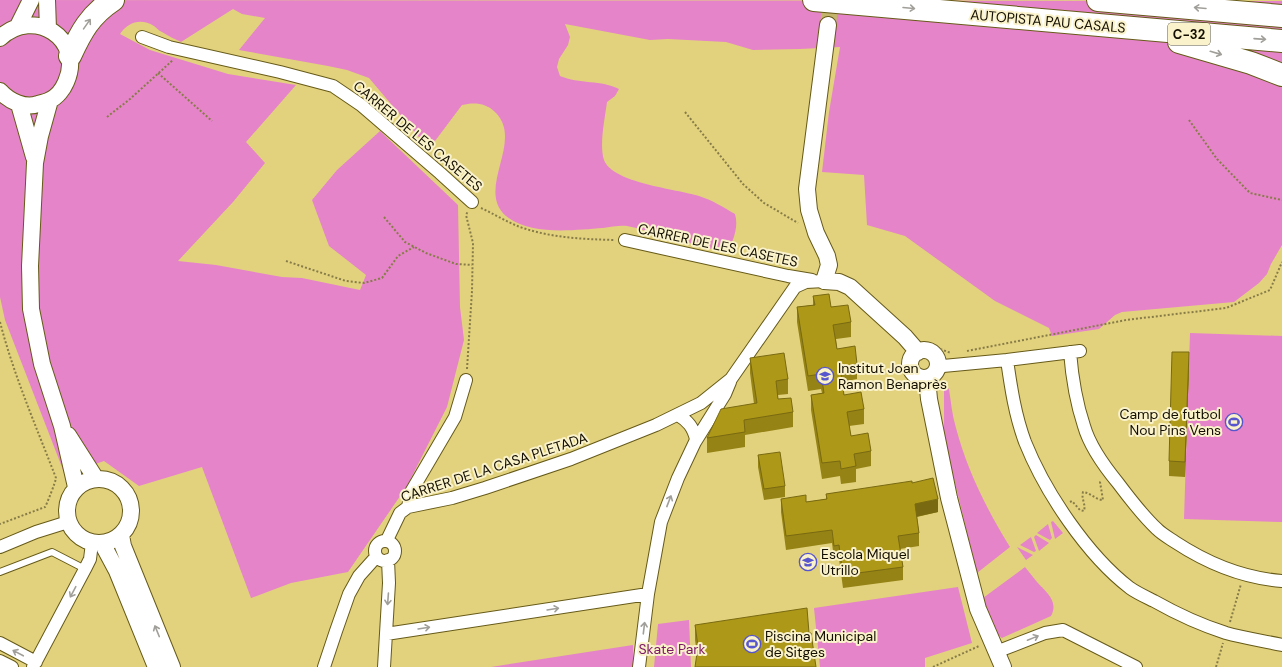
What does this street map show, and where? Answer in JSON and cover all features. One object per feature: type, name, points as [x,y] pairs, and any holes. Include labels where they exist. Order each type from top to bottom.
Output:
[{"type":"highway","points":[[70,56],[80,34],[88,22],[96,12],[113,0]]},
{"type":"highway","name":"AUTOPISTA PAU CASALS","points":[[814,0],[1282,41]]},
{"type":"highway","name":"AUTOPISTA PAU CASALS","points":[[1098,0],[1282,16]]},
{"type":"highway","points":[[1239,12],[1282,11]]},
{"type":"highway","points":[[1096,25],[1178,42],[1251,63],[1282,75]]},
{"type":"street","points":[[18,26],[31,0]]},
{"type":"street","points":[[47,0],[48,28]]},
{"type":"street","points":[[0,38],[18,26],[34,24],[48,28],[62,40],[70,56],[70,73],[63,89],[50,100],[35,105],[19,104],[5,97],[0,91]]},
{"type":"street","points":[[828,25],[807,189],[809,210],[816,233],[827,256],[829,265],[819,281],[839,282],[850,287],[905,337],[918,352]]},
{"type":"street","name":"CARRER DE LES CASETES","points":[[142,37],[184,50],[333,86],[361,105],[472,202]]},
{"type":"street","points":[[50,100],[40,136],[35,163],[30,266],[31,309],[42,364],[62,426],[76,487]]},
{"type":"street","points":[[19,104],[35,163]]},
{"type":"street","name":"CARRER DE LES CASETES","points":[[625,240],[788,276],[819,281]]},
{"type":"street","name":"CARRER DE LA CASA PLETADA","points":[[387,540],[400,513],[408,507],[452,498],[517,478],[602,447],[678,415],[702,403],[731,380],[791,291],[801,284],[819,281]]},
{"type":"street","points":[[924,350],[929,351],[935,356],[938,364],[934,374],[927,378],[916,375],[911,367],[913,356],[924,350]]},
{"type":"street","points":[[938,364],[943,366],[1007,360],[1075,351],[1073,382],[1084,427],[1096,452],[1132,502],[1158,530],[1194,554],[1244,575],[1282,580]]},
{"type":"street","points":[[1007,360],[1018,417],[1026,442],[1039,471],[1060,508],[1103,564],[1131,588],[1175,613],[1226,633],[1282,644]]},
{"type":"street","points":[[927,378],[929,399],[949,498],[978,609],[1000,660],[1045,633],[1063,630],[1136,667]]},
{"type":"street","points":[[408,507],[411,492],[455,417],[466,380]]},
{"type":"street","points":[[639,667],[648,594],[661,522],[678,478],[696,439],[725,394],[731,380]]},
{"type":"street","points":[[678,415],[684,418],[692,427],[696,439]]},
{"type":"street","points":[[62,426],[96,478]]},
{"type":"street","points":[[96,478],[114,482],[124,490],[129,500],[131,511],[129,523],[121,535],[108,542],[97,543],[80,538],[73,531],[68,522],[66,512],[67,502],[71,493],[76,487],[96,478]]},
{"type":"street","points":[[0,546],[36,532],[68,522]]},
{"type":"street","points":[[121,535],[123,546],[172,667]]},
{"type":"street","points":[[387,540],[392,544],[395,550],[393,556],[388,560],[380,560],[374,553],[375,546],[380,541],[387,540]]},
{"type":"street","points":[[0,643],[34,664],[86,569],[97,543]]},
{"type":"street","points":[[97,543],[117,571],[156,667]]},
{"type":"street","points":[[324,667],[349,594],[359,576],[376,556]]},
{"type":"street","points":[[384,667],[389,583],[388,560]]},
{"type":"street","points":[[386,634],[648,594]]},
{"type":"street","points":[[0,661],[12,667]]},
{"type":"lane","points":[[0,572],[52,552],[86,569]]},
{"type":"path","points":[[107,117],[130,99],[184,50]]},
{"type":"path","points":[[158,73],[212,121]]},
{"type":"path","points":[[685,112],[743,184],[764,203],[816,233]]},
{"type":"path","points":[[1189,120],[1218,159],[1250,193],[1282,200]]},
{"type":"path","points":[[466,380],[472,291],[473,242],[466,215],[472,202]]},
{"type":"path","name":"CARRER DE LES CASETES","points":[[472,202],[519,226],[546,234],[572,239],[625,240]]},
{"type":"path","points":[[384,217],[405,242],[426,254],[456,264],[472,265]]},
{"type":"path","points":[[286,261],[346,280],[364,283],[382,278],[398,256],[414,247]]},
{"type":"path","points":[[961,352],[1126,320],[1226,308],[1270,290],[1282,262]]},
{"type":"path","points":[[0,322],[23,394],[56,478],[47,506],[0,524]]},
{"type":"path","points":[[905,337],[954,354]]},
{"type":"path","points":[[1060,508],[1072,501],[1080,510],[1084,511],[1085,507],[1082,496],[1083,492],[1103,500],[1100,482],[1110,473]]},
{"type":"path","points":[[1216,667],[1244,575]]},
{"type":"path","points":[[933,667],[980,646]]},
{"type":"green space","points":[[0,0],[1282,1],[1282,245],[1267,274],[1259,283],[1234,302],[1122,312],[1115,315],[1099,329],[1052,336],[1049,328],[995,301],[905,236],[867,225],[864,175],[822,172],[829,112],[840,47],[753,50],[726,42],[668,39],[650,40],[565,24],[570,37],[568,45],[559,59],[557,67],[560,76],[575,80],[605,84],[619,89],[615,96],[607,102],[603,131],[603,154],[604,160],[609,168],[632,180],[689,193],[704,198],[735,214],[736,229],[727,253],[627,226],[579,230],[553,230],[527,227],[516,222],[506,216],[498,205],[495,192],[505,137],[503,124],[495,112],[480,104],[462,105],[429,149],[369,78],[347,70],[239,50],[265,18],[242,14],[233,9],[181,42],[161,32],[154,26],[144,22],[135,22],[123,30],[120,34],[150,50],[228,74],[296,85],[246,142],[265,163],[233,202],[178,261],[216,265],[282,277],[302,278],[360,290],[366,275],[329,246],[312,200],[337,170],[380,131],[458,205],[460,307],[464,340],[447,407],[407,486],[348,572],[291,583],[251,598],[202,467],[139,486],[104,461],[65,475],[5,320],[0,297]]},
{"type":"green space","name":"Camp de futbol Nou Pins Vens","points":[[1190,333],[1282,336],[1282,522],[1184,519]]},
{"type":"green space","points":[[946,387],[949,389],[955,423],[961,444],[978,489],[993,519],[1010,547],[977,573],[944,438],[944,389]]},
{"type":"green space","points":[[1053,521],[1063,533],[1055,539],[1051,522]]},
{"type":"green space","points":[[1048,524],[1052,538],[1050,540],[1037,533]]},
{"type":"green space","points":[[1036,535],[1049,543],[1039,551],[1034,537]]},
{"type":"green space","points":[[1031,537],[1036,551],[1034,552],[1020,545]]},
{"type":"green space","points":[[1017,547],[1033,555],[1026,560]]},
{"type":"green space","points":[[1025,567],[1050,597],[1053,611],[1051,616],[1002,638],[996,634],[983,598]]},
{"type":"green space","points":[[958,587],[972,643],[925,658],[925,667],[820,667],[814,608]]},
{"type":"green space","name":"Skate Park","points":[[689,620],[691,667],[654,667],[658,624]]},
{"type":"green space","points":[[633,645],[633,667],[491,667]]},
{"type":"building","points":[[829,294],[831,307],[848,305],[851,322],[833,325],[837,349],[855,346],[857,364],[840,367],[844,395],[861,392],[864,409],[847,412],[851,436],[868,433],[871,451],[854,454],[856,466],[841,469],[840,461],[822,463],[811,395],[824,393],[821,374],[808,376],[797,307],[815,305],[813,296]]},
{"type":"building","points":[[1172,352],[1189,352],[1185,462],[1169,461]]},
{"type":"building","points":[[784,353],[788,379],[776,381],[778,399],[791,398],[793,412],[744,420],[745,432],[707,438],[721,409],[757,403],[750,358]]},
{"type":"building","points":[[780,452],[785,486],[764,489],[758,455]]},
{"type":"building","points":[[933,478],[938,499],[915,504],[919,533],[898,536],[903,567],[843,575],[839,545],[834,546],[832,530],[786,536],[781,499],[806,495],[806,502],[827,499],[826,494],[912,481],[912,483]]},
{"type":"building","name":"Piscina Municipal de Sitges","points":[[807,608],[809,633],[811,633],[816,667],[695,667],[698,646],[695,625]]},
{"type":"tunnel","points":[[828,25],[831,0]]},
{"type":"place","name":"Institut Joan Ramon Benaprès","points":[[825,376]]},
{"type":"place","name":"Camp de futbol Nou Pins Vens","points":[[1234,422]]},
{"type":"place","name":"Escola Miquel Utrillo","points":[[808,562]]},
{"type":"place","name":"Piscina Municipal de Sitges","points":[[752,644]]}]
